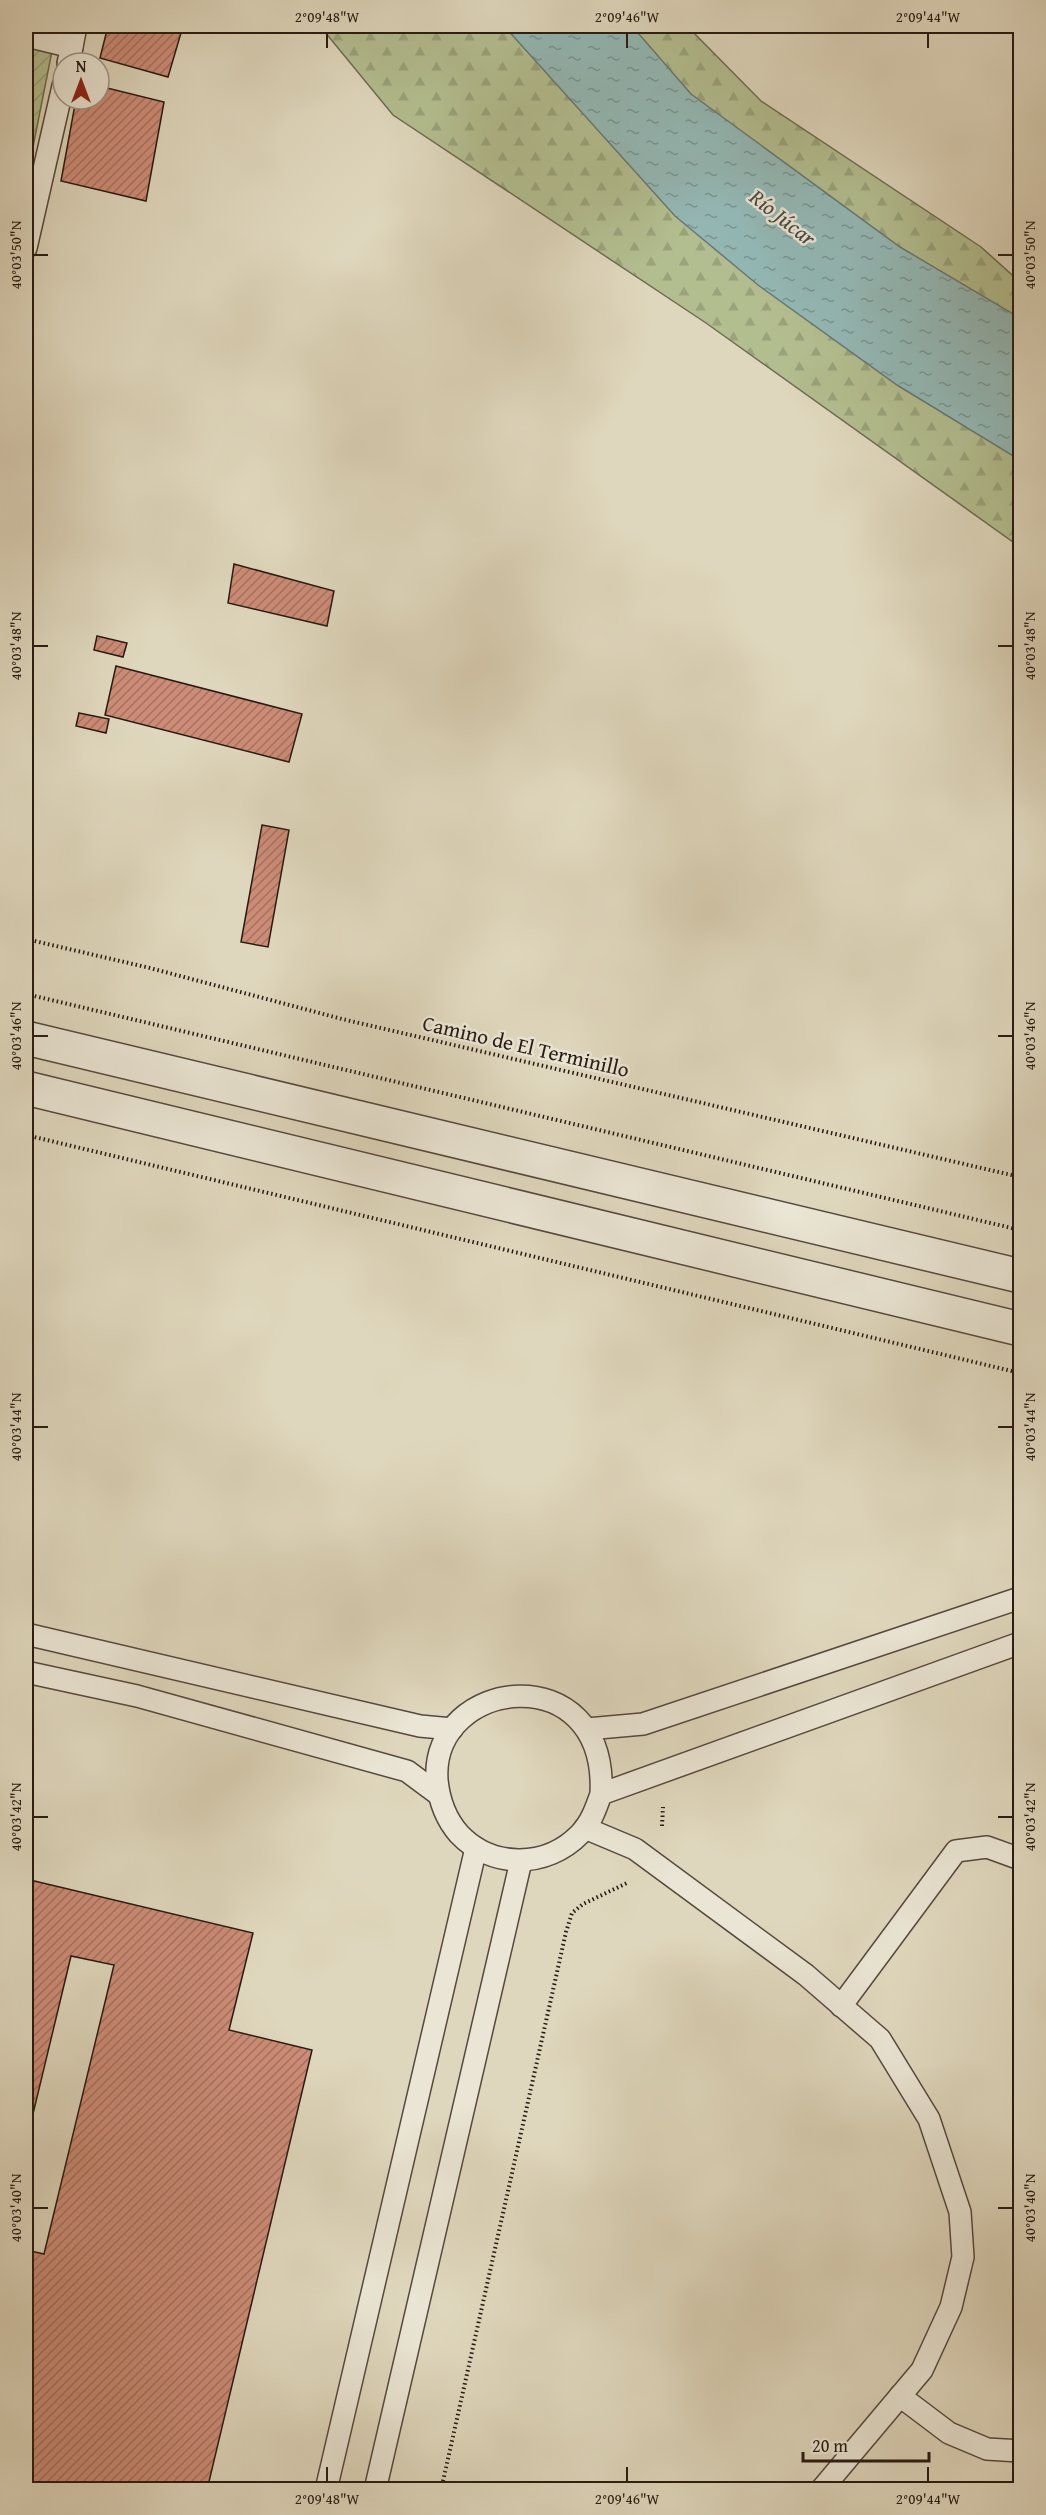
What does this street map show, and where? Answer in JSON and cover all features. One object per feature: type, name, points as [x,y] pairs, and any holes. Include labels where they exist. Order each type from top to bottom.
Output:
[{"type":"street","points":[[26,1038],[1020,1276]]},
{"type":"street","points":[[26,1088],[1020,1329]]},
{"type":"lane","points":[[71,51],[76,26]]},
{"type":"lane","points":[[27,36],[61,51]]},
{"type":"lane","points":[[26,248],[57,111]]},
{"type":"lane","points":[[587,1729],[643,1724],[1020,1598]]},
{"type":"lane","points":[[26,1634],[420,1726],[452,1729]]},
{"type":"lane","points":[[602,1794],[1020,1643]]},
{"type":"lane","points":[[26,1672],[138,1696],[407,1772],[438,1794]]},
{"type":"lane","points":[[508,1696],[531,1696],[553,1702],[572,1713],[587,1729],[598,1750],[603,1772],[602,1794],[594,1815],[585,1828],[564,1848],[543,1857],[521,1861],[490,1855],[476,1848],[458,1833],[445,1815],[438,1794],[437,1772],[442,1750],[452,1729],[468,1713],[487,1702],[508,1696]]},
{"type":"lane","points":[[585,1828],[635,1849],[806,1975],[880,2039],[929,2120],[960,2212],[963,2256],[951,2307],[922,2370],[821,2490]]},
{"type":"lane","points":[[841,2006],[956,1851],[987,1847],[1020,1859]]},
{"type":"lane","points":[[326,2490],[476,1848]]},
{"type":"lane","points":[[375,2490],[521,1861]]},
{"type":"lane","points":[[900,2396],[949,2433],[987,2449],[1020,2451]]},
{"type":"path","name":"Camino de El Terminillo","points":[[26,939],[150,968],[364,1024],[1020,1177]]},
{"type":"path","points":[[26,994],[1020,1230]]},
{"type":"path","points":[[26,1135],[1020,1373]]},
{"type":"path","points":[[441,2490],[566,1932],[572,1914],[583,1904],[631,1881],[661,1835],[664,1802]]},
{"type":"green space","points":[[26,26],[57,26],[51,51],[26,182]]},
{"type":"green space","points":[[320,26],[687,26],[761,101],[981,247],[1020,282],[1020,547],[706,323],[393,115]]},
{"type":"water","name":"Río Júcar","points":[[504,26],[632,26],[691,94],[900,247],[1020,318],[1020,460],[897,385],[758,285],[675,216]]},
{"type":"building","points":[[108,26],[183,26],[168,77],[111,61],[111,51],[102,51]]},
{"type":"building","points":[[111,89],[164,102],[146,201],[61,181],[74,111],[111,111]]},
{"type":"building","points":[[234,564],[334,591],[327,626],[228,603]]},
{"type":"building","points":[[97,636],[127,643],[123,657],[94,650]]},
{"type":"building","points":[[116,666],[302,714],[289,762],[105,715]]},
{"type":"building","points":[[79,713],[109,719],[106,733],[76,726]]},
{"type":"building","points":[[262,825],[289,830],[268,947],[241,942]]},
{"type":"building","points":[[26,1879],[253,1933],[229,2030],[312,2050],[207,2490],[26,2490],[26,2250],[44,2254],[114,1965],[71,1956],[26,2143]]}]
